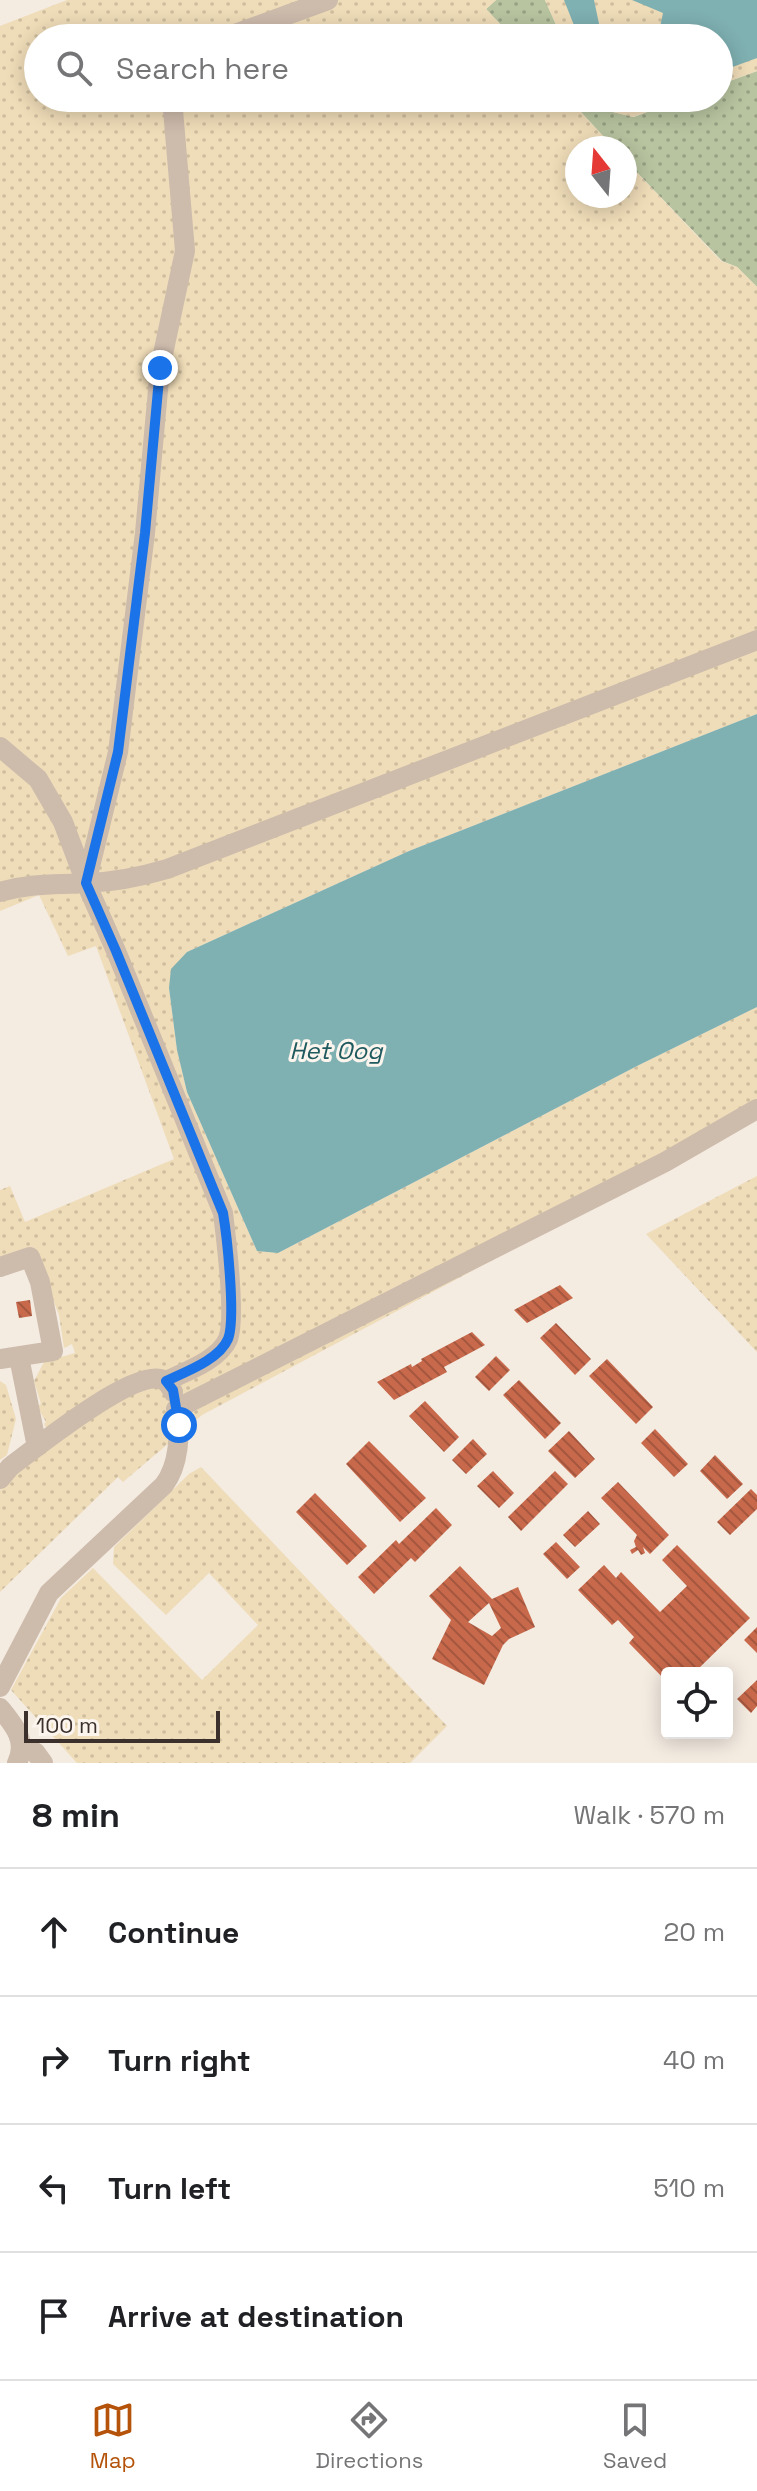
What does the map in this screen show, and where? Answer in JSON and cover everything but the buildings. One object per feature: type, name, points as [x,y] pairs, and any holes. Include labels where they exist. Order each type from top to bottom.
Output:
[{"type":"street","points":[[262,24],[328,0]]},
{"type":"street","points":[[86,883],[118,752],[143,548],[160,368],[185,251],[173,112]]},
{"type":"street","points":[[0,892],[44,883],[138,878],[167,869],[757,640]]},
{"type":"street","points":[[0,747],[38,779],[63,822],[223,1213],[229,1250],[228,1339],[217,1352],[166,1381]]},
{"type":"street","points":[[176,1409],[665,1162],[757,1109]]},
{"type":"street","points":[[0,1267],[30,1257],[40,1282],[53,1351],[9,1358],[37,1447]]},
{"type":"street","points":[[0,1687],[49,1593],[173,1473],[179,1425],[173,1390],[159,1378],[119,1389],[3,1472]]},
{"type":"street","points":[[0,1708],[20,1736],[20,1755],[35,1752],[43,1763]]},
{"type":"green space","points":[[496,0],[545,0],[556,24],[500,24],[486,9]]},
{"type":"green space","points":[[757,71],[757,287],[737,267],[722,261],[637,172],[637,136],[603,136],[581,112],[613,112],[634,117],[647,112],[733,112],[733,80]]},
{"type":"sand","points":[[67,0],[496,0],[486,9],[500,24],[24,24],[24,112],[581,112],[603,136],[565,136],[565,208],[637,208],[637,173],[721,261],[737,267],[757,287],[757,714],[409,851],[187,952],[169,988],[177,1050],[187,1092],[257,1251],[278,1253],[757,1007],[757,1119],[202,1415],[123,1482],[118,1477],[0,1592],[0,1490],[48,1431],[37,1406],[41,1404],[34,1381],[44,1362],[75,1353],[72,1344],[64,1348],[59,1315],[33,1247],[0,1260],[0,1190],[10,1186],[25,1222],[174,1159],[96,946],[68,956],[39,895],[0,911],[0,26]]},
{"type":"sand","points":[[545,0],[757,0],[757,71],[733,80],[733,24],[556,24]]},
{"type":"sand","points":[[613,112],[646,112],[633,117]]},
{"type":"sand","points":[[757,1176],[757,1352],[646,1234]]},
{"type":"sand","points":[[0,1381],[6,1385],[16,1419],[7,1455],[0,1460]]},
{"type":"sand","points":[[201,1467],[447,1726],[410,1763],[77,1763],[11,1690],[61,1598],[93,1568],[202,1680],[258,1625],[209,1573],[166,1615],[113,1564],[114,1547],[189,1474]]},
{"type":"water","points":[[564,0],[594,0],[599,24],[573,24]]},
{"type":"water","points":[[632,0],[757,0],[757,58],[733,67],[733,24],[661,24],[663,13]]},
{"type":"water","name":"Het Oog","points":[[757,714],[757,1007],[278,1253],[257,1251],[187,1092],[177,1050],[169,988],[171,969],[187,952],[409,851]]},
{"type":"route","points":[[160,368],[145,533],[118,752],[86,883],[223,1213],[229,1250],[228,1339],[217,1352],[192,1369],[166,1381],[173,1390],[179,1425]]}]
